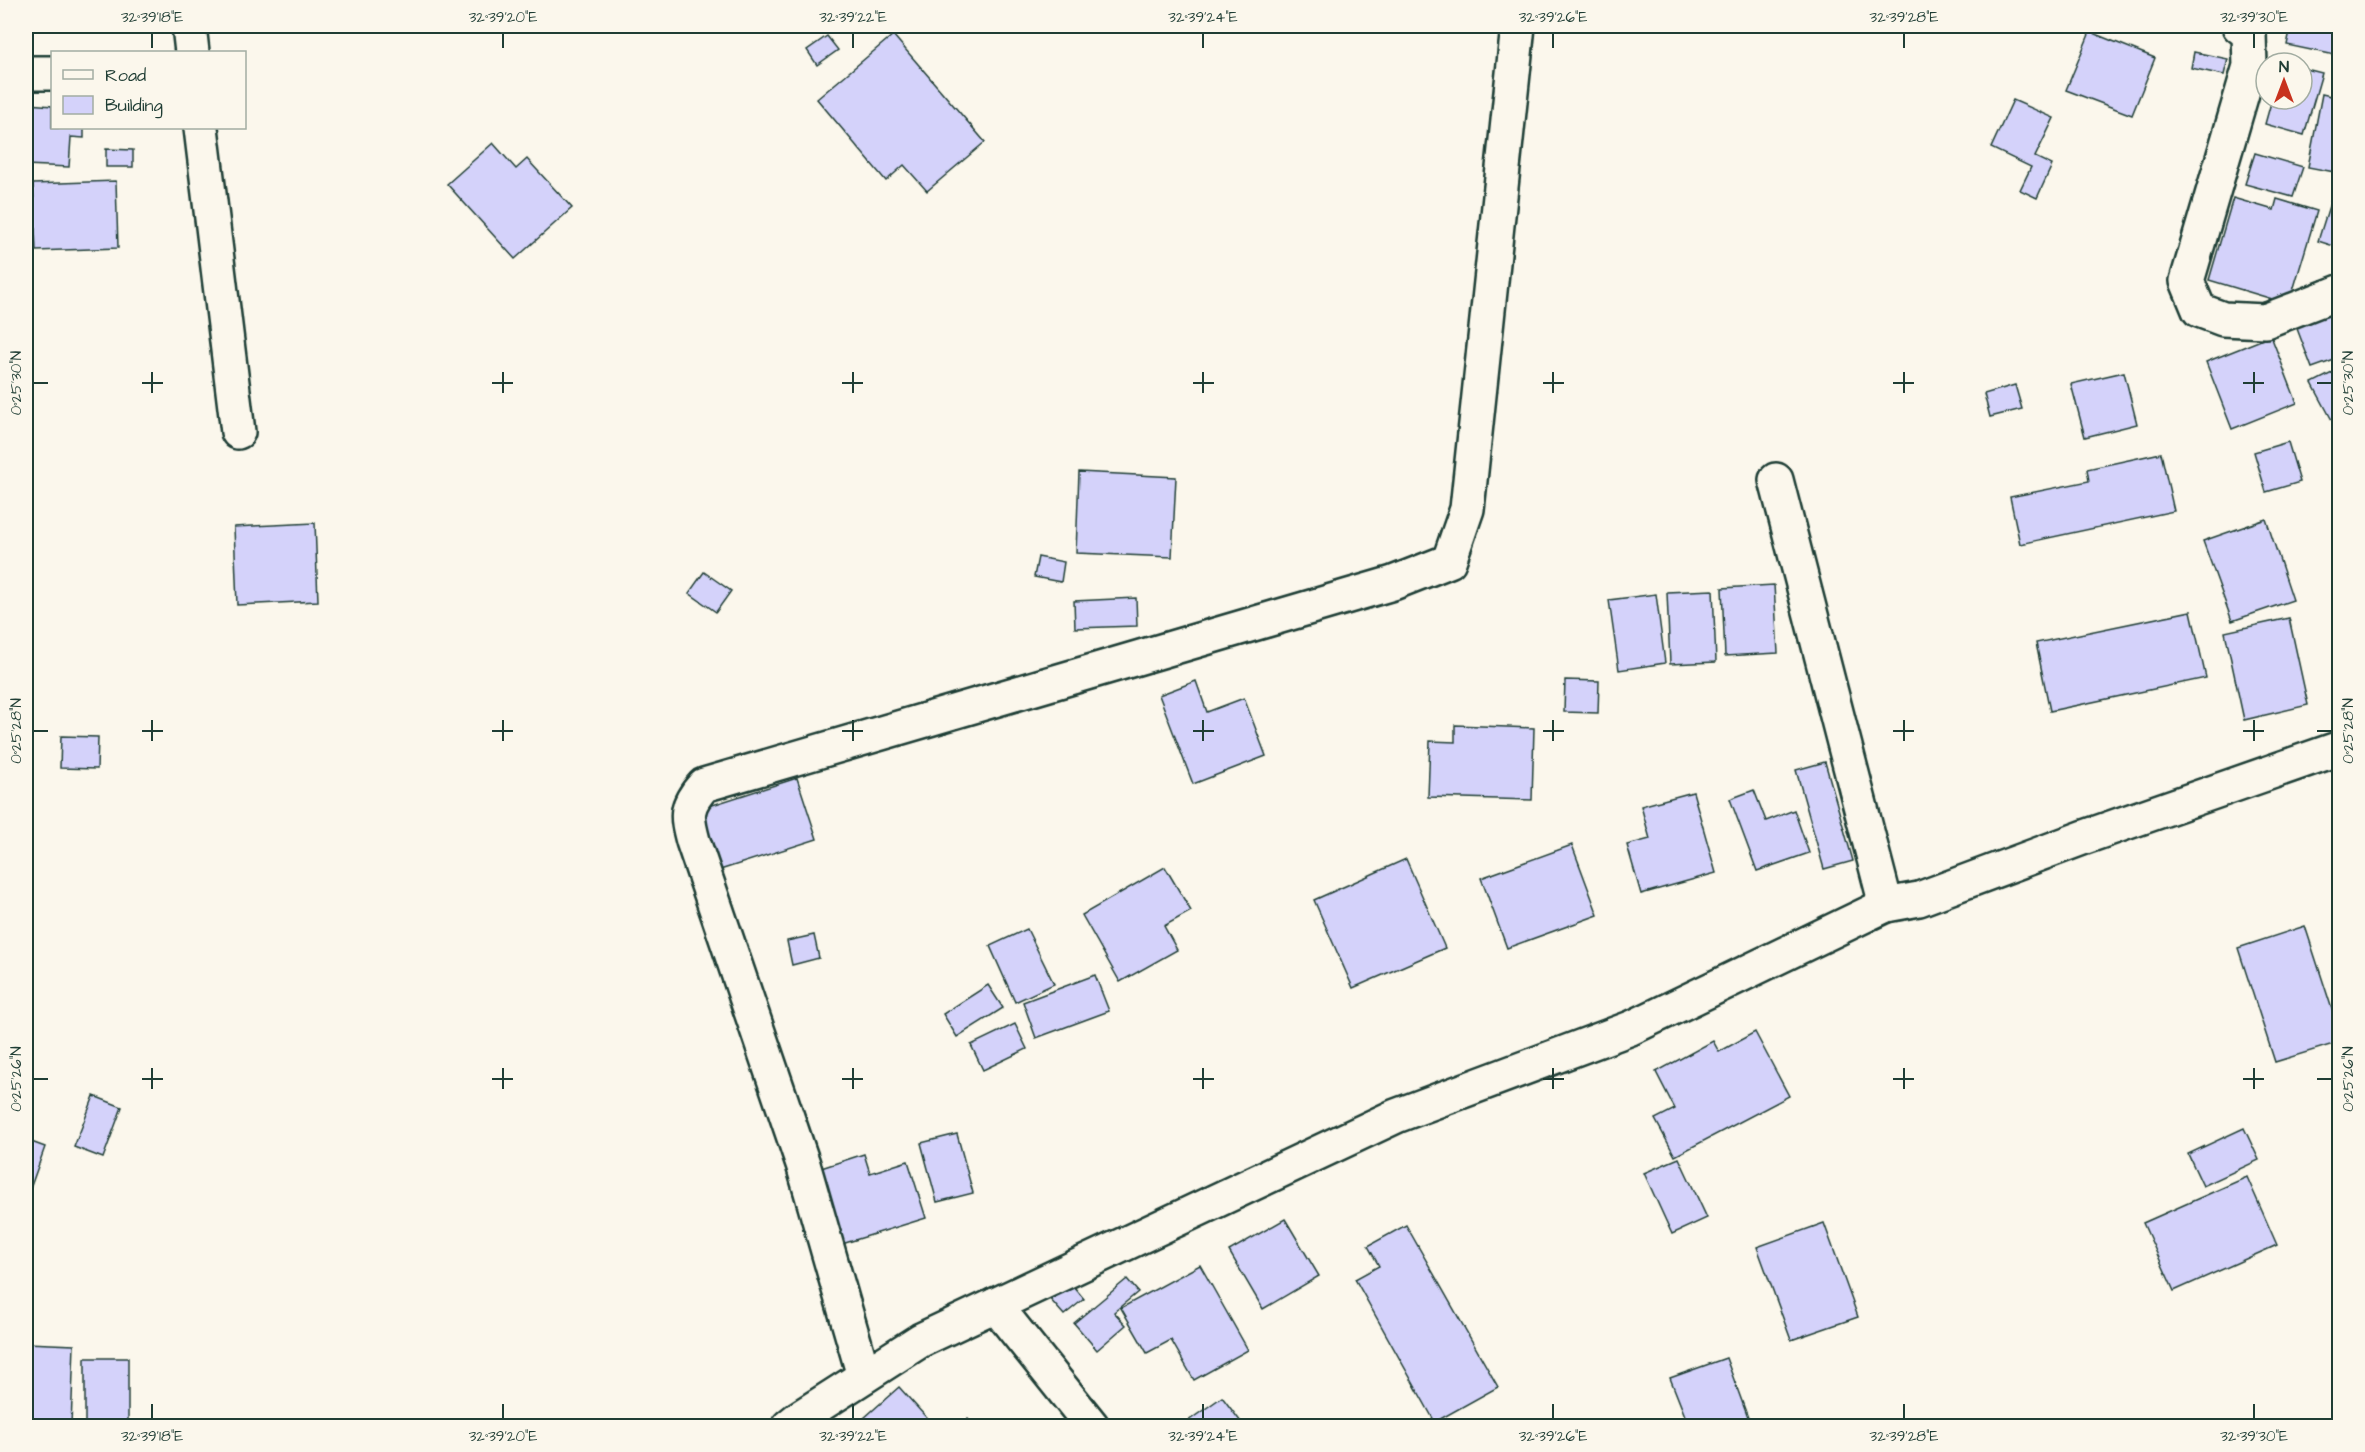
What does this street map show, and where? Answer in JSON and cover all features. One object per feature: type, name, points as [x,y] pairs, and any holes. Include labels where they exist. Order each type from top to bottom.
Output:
[{"type":"street","points":[[189,26],[192,51]]},
{"type":"street","points":[[864,1376],[803,1164],[693,841],[687,818],[692,799],[704,785],[1393,583],[1449,561],[1467,509],[1518,26]]},
{"type":"street","points":[[2239,26],[2248,34],[2250,66],[2187,281],[2199,310],[2223,319],[2265,321],[2340,292]]},
{"type":"street","points":[[26,73],[51,73]]},
{"type":"street","points":[[201,129],[238,432]]},
{"type":"street","points":[[1776,480],[1886,905]]},
{"type":"street","points":[[789,1426],[921,1340],[1396,1116],[1631,1028],[1886,905],[1919,900],[2085,837],[2340,748]]},
{"type":"street","points":[[995,1305],[1092,1426]]},
{"type":"building","points":[[2291,26],[2340,26],[2340,56],[2287,45]]},
{"type":"building","points":[[2090,32],[2155,58],[2132,115],[2066,90]]},
{"type":"building","points":[[893,35],[985,142],[927,191],[904,165],[886,181],[817,99]]},
{"type":"building","points":[[827,36],[838,50],[817,65],[807,50]]},
{"type":"building","points":[[2194,52],[2228,59],[2224,75],[2191,68]]},
{"type":"building","points":[[2314,71],[2322,73],[2314,101]]},
{"type":"building","points":[[2322,94],[2340,98],[2340,173],[2308,167]]},
{"type":"building","points":[[2013,100],[2054,118],[2035,157],[2052,165],[2037,198],[2020,190],[2031,167],[1991,148]]},
{"type":"building","points":[[29,104],[51,106],[51,129],[84,129],[84,138],[71,137],[69,167],[26,165]]},
{"type":"building","points":[[2269,111],[2311,111],[2304,135],[2265,124]]},
{"type":"building","points":[[493,143],[516,169],[527,159],[572,208],[515,259],[447,184]]},
{"type":"building","points":[[106,149],[133,150],[133,167],[106,167]]},
{"type":"building","points":[[2255,153],[2303,167],[2293,197],[2245,184]]},
{"type":"building","points":[[116,181],[118,248],[36,251],[33,184]]},
{"type":"building","points":[[2334,190],[2340,192],[2340,248],[2318,241]]},
{"type":"building","points":[[2233,198],[2274,210],[2277,199],[2317,211],[2289,304],[2209,280]]},
{"type":"building","points":[[2340,311],[2340,358],[2312,368],[2296,326]]},
{"type":"building","points":[[2271,336],[2297,403],[2232,429],[2206,362]]},
{"type":"building","points":[[2340,369],[2340,435],[2312,383]]},
{"type":"building","points":[[2124,372],[2137,424],[2085,437],[2071,384]]},
{"type":"building","points":[[2015,385],[2022,409],[1990,417],[1984,394]]},
{"type":"building","points":[[2288,442],[2300,482],[2266,492],[2254,452]]},
{"type":"building","points":[[2161,453],[2174,511],[2020,544],[2010,497],[2089,481],[2087,469]]},
{"type":"building","points":[[1079,472],[1176,477],[1172,557],[1076,553]]},
{"type":"building","points":[[2266,519],[2293,600],[2232,621],[2203,541]]},
{"type":"building","points":[[315,523],[318,601],[237,605],[234,527]]},
{"type":"building","points":[[1038,557],[1064,562],[1061,582],[1034,577]]},
{"type":"building","points":[[704,572],[731,591],[716,612],[689,593]]},
{"type":"building","points":[[1774,585],[1778,653],[1725,656],[1722,588]]},
{"type":"building","points":[[1713,590],[1716,662],[1670,664],[1667,592]]},
{"type":"building","points":[[1656,594],[1665,663],[1619,670],[1609,600]]},
{"type":"building","points":[[1136,598],[1137,626],[1075,628],[1074,601]]},
{"type":"building","points":[[2191,611],[2206,678],[2050,711],[2036,643]]},
{"type":"building","points":[[2289,618],[2308,705],[2244,720],[2225,632]]},
{"type":"building","points":[[1565,680],[1599,681],[1598,713],[1564,712]]},
{"type":"building","points":[[1196,681],[1207,712],[1244,698],[1266,756],[1193,784],[1159,695]]},
{"type":"building","points":[[1455,725],[1534,728],[1532,800],[1428,797],[1430,741],[1455,742]]},
{"type":"building","points":[[61,736],[98,737],[97,769],[60,768]]},
{"type":"building","points":[[1825,762],[1853,861],[1824,869],[1796,770]]},
{"type":"building","points":[[797,778],[817,839],[720,870],[700,809]]},
{"type":"building","points":[[1754,790],[1766,821],[1794,810],[1809,853],[1757,871],[1730,799]]},
{"type":"building","points":[[1693,792],[1716,873],[1641,894],[1627,845],[1650,839],[1641,806]]},
{"type":"building","points":[[1572,845],[1598,915],[1507,948],[1481,878]]},
{"type":"building","points":[[1406,859],[1445,948],[1353,988],[1314,900]]},
{"type":"building","points":[[1165,867],[1191,911],[1164,926],[1177,950],[1120,982],[1082,915]]},
{"type":"building","points":[[2305,926],[2340,1034],[2340,1042],[2275,1062],[2238,948]]},
{"type":"building","points":[[1027,929],[1054,984],[1015,1002],[990,946]]},
{"type":"building","points":[[814,935],[819,958],[792,965],[787,941]]},
{"type":"building","points":[[1095,975],[1109,1011],[1036,1038],[1023,1002]]},
{"type":"building","points":[[988,985],[1003,1008],[957,1037],[943,1014]]},
{"type":"building","points":[[1015,1024],[1027,1049],[983,1070],[971,1045]]},
{"type":"building","points":[[1755,1032],[1789,1096],[1675,1156],[1655,1119],[1675,1109],[1656,1072],[1713,1041],[1719,1052]]},
{"type":"building","points":[[94,1096],[122,1107],[103,1158],[74,1147]]},
{"type":"building","points":[[2244,1128],[2259,1160],[2203,1186],[2188,1154]]},
{"type":"building","points":[[957,1134],[973,1193],[937,1202],[921,1143]]},
{"type":"building","points":[[26,1140],[45,1147],[26,1200]]},
{"type":"building","points":[[864,1154],[870,1173],[908,1161],[926,1218],[829,1248],[806,1173]]},
{"type":"building","points":[[1679,1158],[1707,1218],[1672,1234],[1644,1173]]},
{"type":"building","points":[[2247,1177],[2277,1245],[2174,1291],[2143,1223]]},
{"type":"building","points":[[1285,1219],[1319,1276],[1263,1309],[1229,1251]]},
{"type":"building","points":[[1824,1223],[1858,1317],[1791,1340],[1757,1247]]},
{"type":"building","points":[[1406,1225],[1498,1387],[1435,1422],[1355,1279],[1379,1266],[1368,1246]]},
{"type":"building","points":[[1200,1265],[1248,1350],[1194,1380],[1171,1340],[1147,1353],[1121,1308]]},
{"type":"building","points":[[1127,1279],[1138,1292],[1114,1312],[1126,1325],[1097,1350],[1074,1323]]},
{"type":"building","points":[[1069,1281],[1084,1299],[1064,1315],[1049,1298]]},
{"type":"building","points":[[26,1343],[74,1345],[71,1426],[26,1426]]},
{"type":"building","points":[[85,1358],[128,1358],[128,1426],[85,1426]]},
{"type":"building","points":[[1726,1358],[1751,1426],[1689,1426],[1670,1378]]},
{"type":"building","points":[[899,1387],[934,1426],[855,1426]]},
{"type":"building","points":[[1222,1397],[1244,1426],[1181,1426]]},
{"type":"building","points":[[968,1419],[975,1426],[960,1426]]}]
